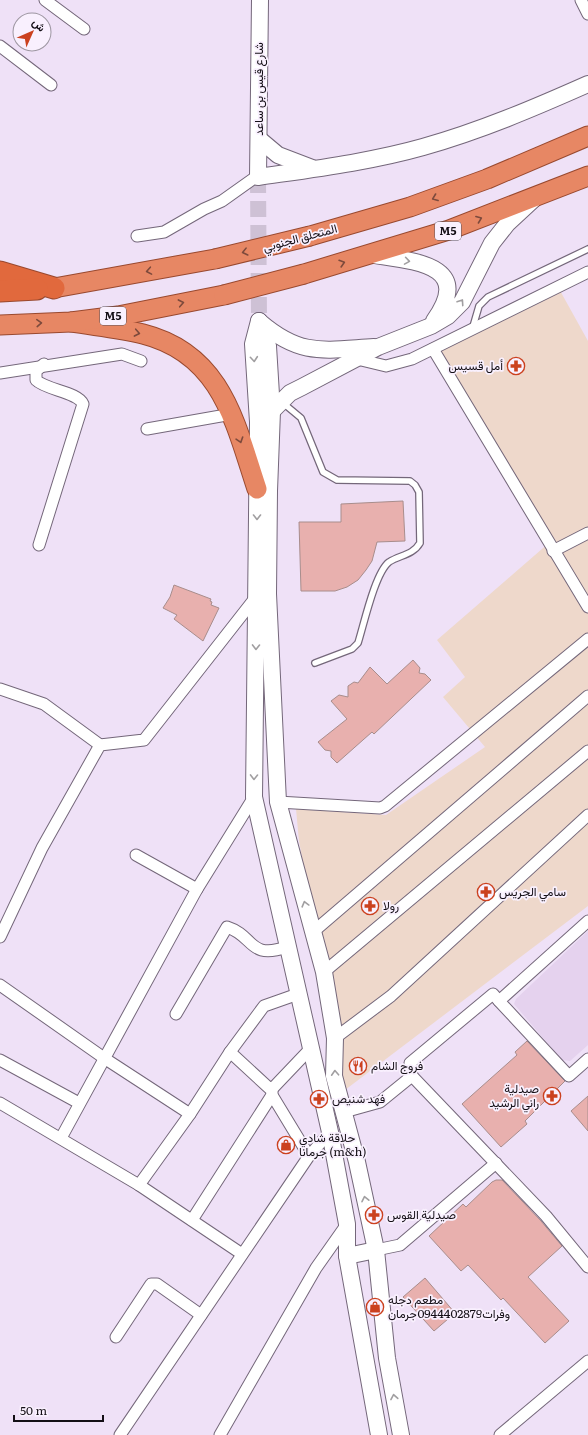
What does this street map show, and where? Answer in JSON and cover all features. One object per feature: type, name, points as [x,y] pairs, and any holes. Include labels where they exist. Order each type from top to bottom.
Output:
[{"type":"highway","points":[[487,178],[588,125]]},
{"type":"highway","name":"المتحلق الجنوبي","points":[[0,291],[54,288],[215,259],[310,236],[410,208],[588,136]]},
{"type":"highway","name":"M5","points":[[0,325],[71,322],[118,316],[224,295],[304,274],[449,230],[588,176]]},
{"type":"highway","points":[[0,272],[54,288]]},
{"type":"highway","points":[[71,322],[142,334],[169,344],[192,359],[207,374],[219,390],[232,414],[257,490]]},
{"type":"main road","name":"شارع قيس بن ساعد","points":[[258,177],[260,0]]},
{"type":"main road","points":[[258,177],[314,169],[423,147],[513,117],[588,84]]},
{"type":"main road","points":[[259,139],[278,155],[314,169]]},
{"type":"main road","points":[[277,406],[296,390],[378,347],[431,326],[448,316],[462,302],[492,243],[507,224],[536,196]]},
{"type":"main road","points":[[368,254],[424,264],[437,270],[446,283],[447,297],[442,310],[431,326]]},
{"type":"main road","points":[[258,321],[284,340],[306,349],[321,350],[378,347]]},
{"type":"main road","points":[[258,321],[268,346],[277,406],[269,490],[268,594],[278,802],[324,972],[335,1038],[334,1076],[357,1162],[376,1250],[387,1358],[401,1435]]},
{"type":"main road","points":[[258,321],[253,344],[258,409],[254,797],[266,845],[287,947],[312,1047],[330,1132],[347,1224],[347,1256],[378,1435]]},
{"type":"main road","points":[[266,845],[289,843]]},
{"type":"main road","points":[[347,1256],[376,1250]]},
{"type":"street","points":[[45,0],[84,29]]},
{"type":"street","points":[[581,0],[588,14]]},
{"type":"street","points":[[0,46],[51,85]]},
{"type":"street","points":[[137,236],[164,232],[204,209],[222,201],[258,177]]},
{"type":"street","points":[[357,359],[386,366],[412,359],[588,272]]},
{"type":"street","points":[[433,349],[588,607]]},
{"type":"street","points":[[0,373],[44,364],[122,354],[141,361]]},
{"type":"street","points":[[39,545],[83,404],[80,399],[36,380],[35,373],[44,364]]},
{"type":"street","points":[[147,429],[232,414]]},
{"type":"street","points":[[553,551],[588,533]]},
{"type":"street","points":[[0,689],[44,704],[100,745],[144,740],[256,597]]},
{"type":"street","points":[[278,802],[375,808],[385,806],[588,639]]},
{"type":"street","points":[[313,932],[588,696]]},
{"type":"street","points":[[0,937],[42,848],[100,745]]},
{"type":"street","points":[[324,972],[588,751]]},
{"type":"street","points":[[61,1138],[196,889],[254,797]]},
{"type":"street","points":[[335,1038],[391,996],[588,815]]},
{"type":"street","points":[[136,855],[196,889]]},
{"type":"street","points":[[499,1001],[588,921]]},
{"type":"street","points":[[176,1014],[227,927],[260,950],[272,952],[287,947]]},
{"type":"street","points":[[0,985],[104,1058],[190,1114]]},
{"type":"street","points":[[139,1185],[190,1114],[230,1052],[264,1006],[298,994]]},
{"type":"street","points":[[588,1059],[569,1076],[493,994],[410,1063],[412,1076],[546,1216],[588,1266]]},
{"type":"street","points":[[192,1220],[272,1092],[312,1047]]},
{"type":"street","points":[[230,1052],[269,1088],[309,1156]]},
{"type":"street","points":[[0,1060],[80,1103]]},
{"type":"street","points":[[344,1112],[380,1102],[412,1076]]},
{"type":"street","points":[[0,1103],[139,1185],[242,1254]]},
{"type":"street","points":[[120,1435],[309,1156],[330,1132]]},
{"type":"street","points":[[376,1250],[400,1245],[496,1163]]},
{"type":"street","points":[[222,1434],[316,1268],[347,1224]]},
{"type":"street","points":[[116,1337],[151,1284],[157,1284],[201,1315]]},
{"type":"street","points":[[500,1435],[588,1361]]},
{"type":"lane","points":[[472,330],[476,313],[488,297],[588,249]]},
{"type":"lane","points":[[277,406],[301,418],[323,472],[330,478],[337,480],[410,482],[416,485],[419,492],[420,543],[413,551],[389,562],[383,569],[377,583],[358,643],[352,649],[315,664]]},
{"type":"shaded area","points":[[558,287],[588,341],[588,906],[345,1090],[299,841],[296,809],[386,815],[485,747],[443,697],[465,677],[437,640],[550,542],[433,351]]},
{"type":"shaded area","points":[[588,931],[588,1045],[570,1061],[562,1060],[514,1004],[516,999]]},
{"type":"building","points":[[403,501],[405,541],[377,542],[372,561],[366,570],[358,580],[347,587],[335,591],[301,591],[299,522],[341,522],[341,504]]},
{"type":"building","points":[[174,585],[211,599],[211,605],[219,608],[203,641],[174,619],[177,615],[163,608],[170,597]]},
{"type":"building","points":[[413,660],[420,668],[419,673],[425,674],[431,680],[374,734],[372,732],[337,763],[331,757],[331,751],[325,750],[318,742],[347,719],[331,701],[339,695],[348,697],[348,686],[354,682],[358,683],[370,667],[387,684]]},
{"type":"building","points":[[527,1041],[565,1081],[525,1121],[527,1124],[501,1147],[462,1104],[517,1055],[515,1052]]},
{"type":"building","points":[[588,1096],[588,1131],[571,1111]]},
{"type":"building","points":[[496,1180],[502,1180],[541,1221],[562,1246],[528,1277],[569,1321],[545,1343],[503,1298],[501,1300],[468,1265],[461,1271],[429,1236],[463,1204],[466,1207]]},
{"type":"building","points":[[425,1278],[455,1313],[434,1331],[403,1297]]},
{"type":"tunnel","points":[[258,177],[259,321]]},
{"type":"place","name":"أمل قسيس","points":[[516,366]]},
{"type":"place","name":"سامي الجريس","points":[[486,892]]},
{"type":"place","name":"رولا","points":[[370,906]]},
{"type":"place","name":"فروج الشام","points":[[358,1066]]},
{"type":"place","name":"صيدلية راني الرشيد","points":[[552,1096]]},
{"type":"place","name":"فهد شنيص","points":[[319,1099]]},
{"type":"place","name":"حلاقة شادي جرمانا (m&h)","points":[[286,1145]]},
{"type":"place","name":"صيدلية القوس","points":[[374,1215]]},
{"type":"place","name":"مطعم دجله وفرات0944402879جرمان","points":[[375,1307]]}]
